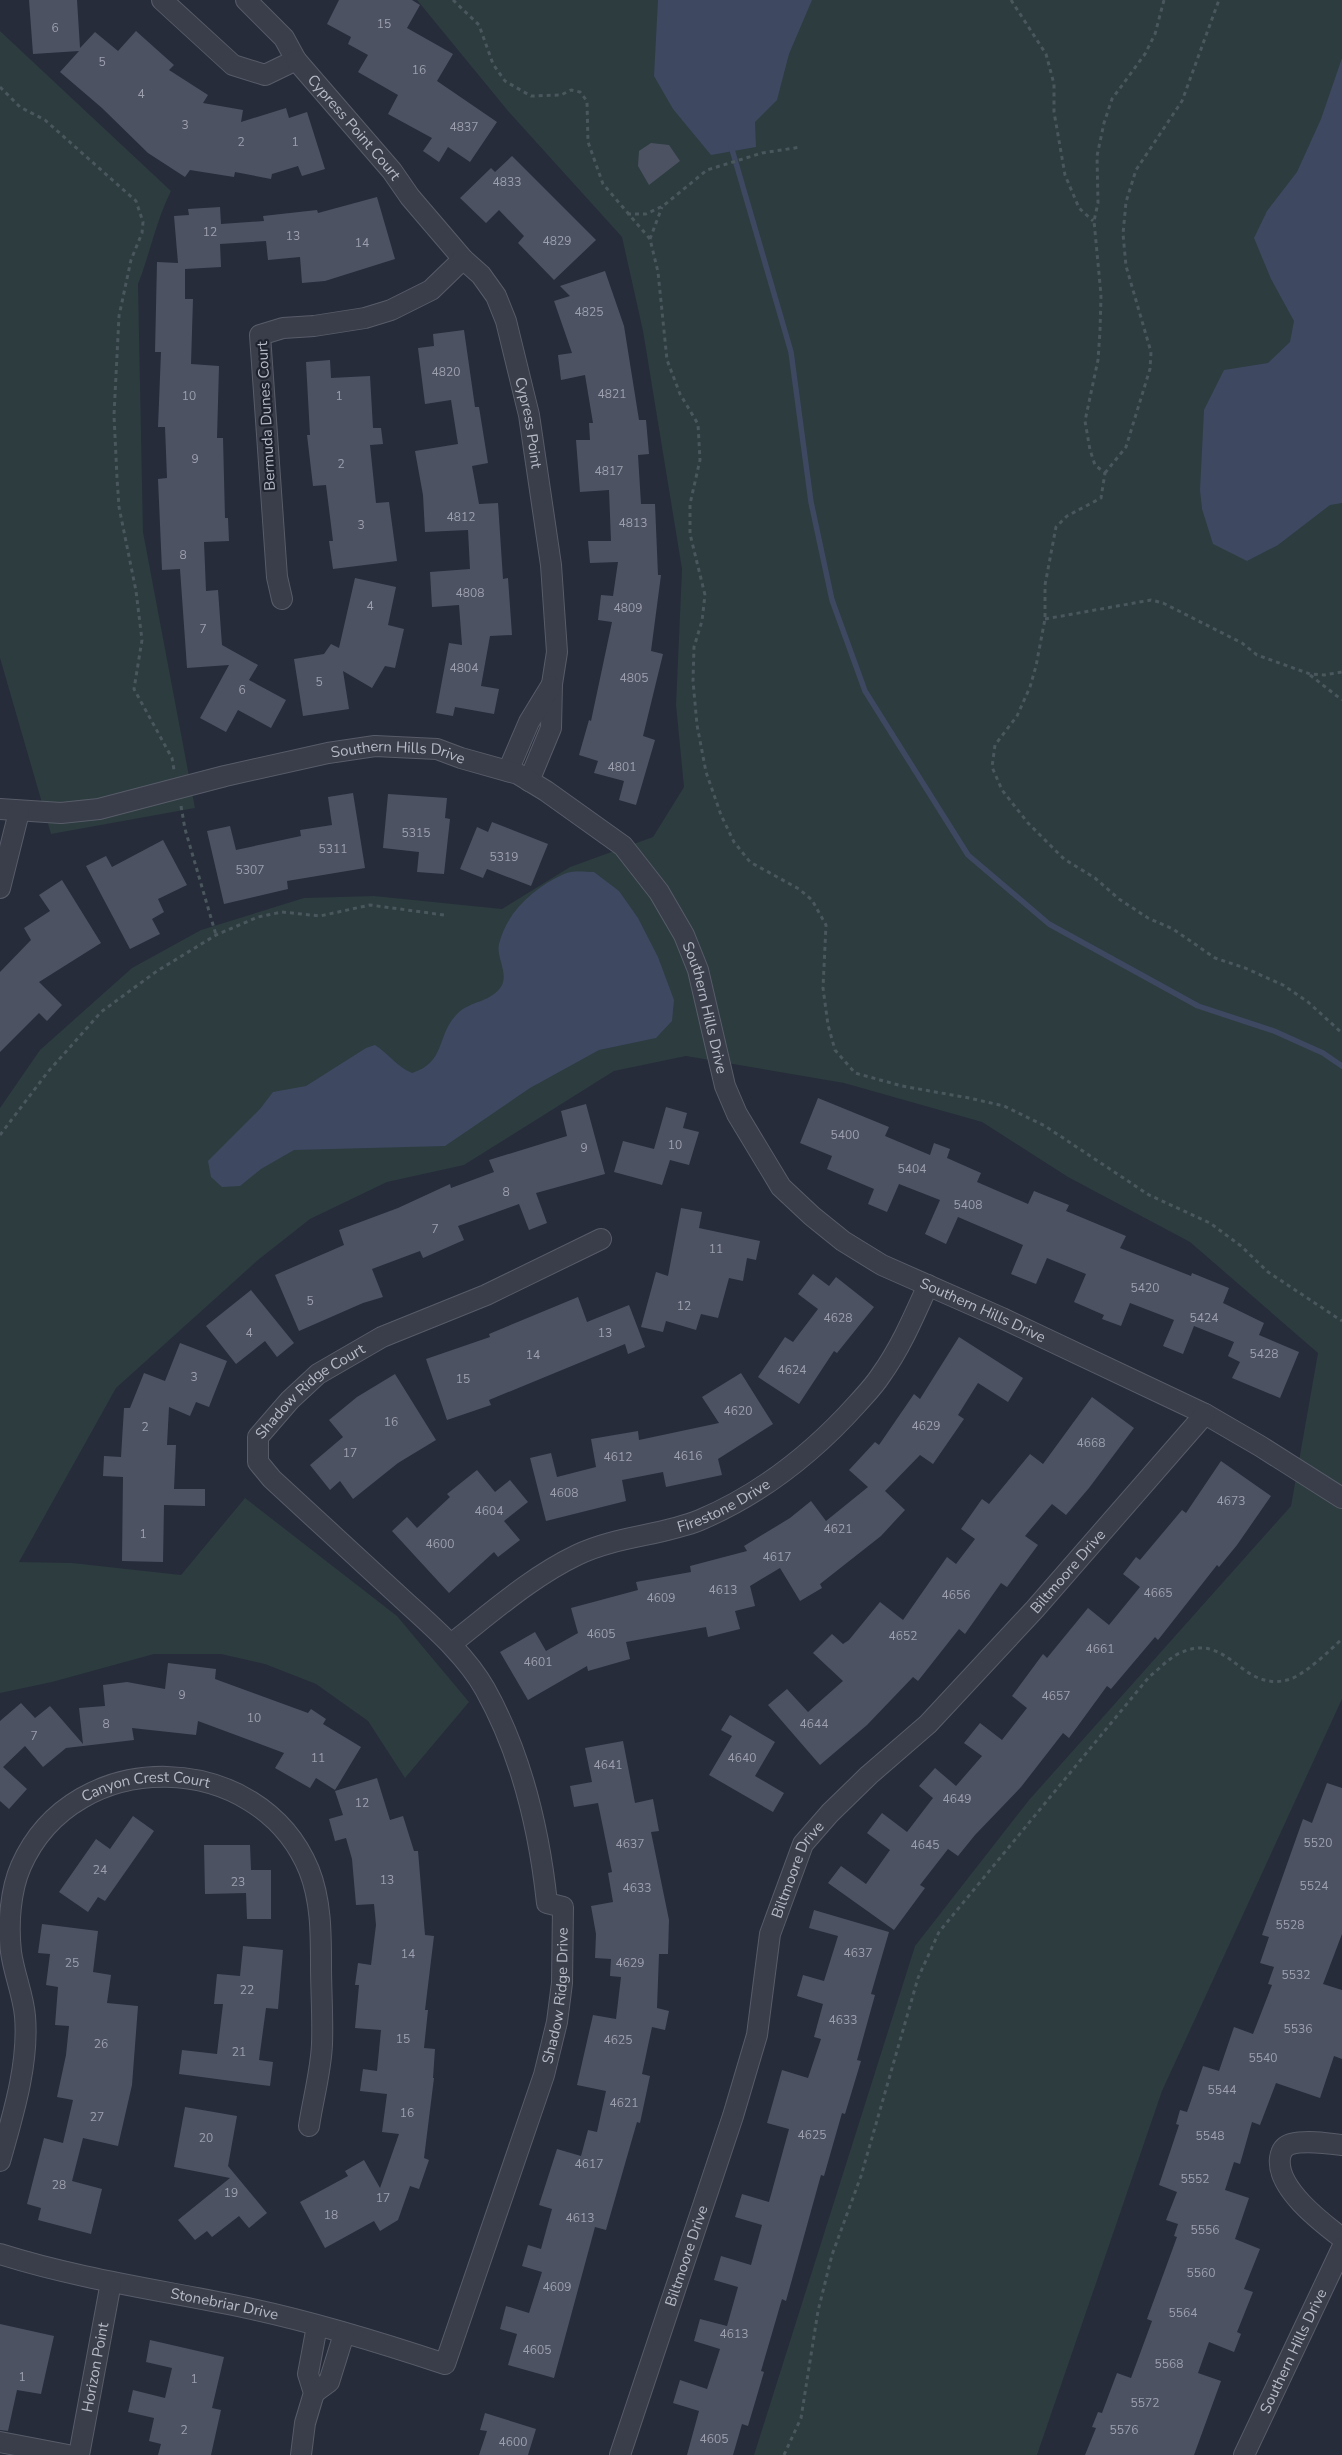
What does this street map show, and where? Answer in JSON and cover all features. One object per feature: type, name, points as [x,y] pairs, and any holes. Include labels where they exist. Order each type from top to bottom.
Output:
[{"type":"street","name":"Cypress Point Court","points":[[162,0],[233,65],[264,74],[296,60]]},
{"type":"street","name":"Cypress Point Court","points":[[246,0],[284,38],[296,60],[392,171],[410,196]]},
{"type":"street","name":"Cypress Point","points":[[410,196],[463,259],[481,275],[496,296],[514,346],[529,415],[551,565],[556,652],[552,684],[551,728],[529,781]]},
{"type":"street","name":"Bermuda Dunes Court","points":[[282,598],[276,569],[260,335],[283,328],[314,326],[364,318],[391,310],[431,290],[463,259]]},
{"type":"street","name":"Cypress Point","points":[[508,771],[530,722],[552,684]]},
{"type":"street","name":"Southern Hills Drive","points":[[10,810],[61,813],[98,809],[253,769],[328,753],[375,746],[437,749],[508,771],[529,781],[623,846],[659,892],[684,935],[698,970],[726,1086],[737,1114],[781,1187],[843,1241],[882,1265],[1205,1414],[1342,1498]]},
{"type":"street","points":[[0,888],[10,810]]},
{"type":"street","name":"Shadow Ridge Court","points":[[451,1644],[272,1479],[258,1462],[258,1438],[271,1420],[318,1374],[382,1338],[486,1294],[601,1239]]},
{"type":"street","name":"Firestone Drive","points":[[451,1644],[542,1575],[577,1555],[601,1545],[700,1520],[765,1486],[801,1460],[843,1419],[880,1376],[903,1340],[928,1285]]},
{"type":"street","name":"Biltmoore Drive","points":[[620,2455],[733,2116],[757,2035],[770,1934],[803,1844],[830,1813],[869,1775],[928,1724],[1035,1609],[1205,1414]]},
{"type":"street","name":"Shadow Ridge Drive","points":[[445,2364],[544,2074],[557,2022],[564,1947],[563,1907],[547,1903],[542,1858],[532,1808],[513,1751],[484,1688],[451,1644]]},
{"type":"street","name":"Canyon Crest Court","points":[[0,2161],[15,2106],[25,2040],[25,2016],[10,1938],[14,1887],[32,1847],[54,1818],[80,1798],[98,1788],[139,1778],[163,1776],[224,1787],[260,1808],[286,1832],[304,1859],[310,1873],[321,1916],[322,2045],[309,2126]]},
{"type":"street","points":[[1342,2145],[1290,2144],[1283,2150],[1280,2162],[1283,2178],[1301,2202],[1342,2238]]},
{"type":"street","name":"Southern Hills Drive","points":[[1244,2455],[1342,2248]]},
{"type":"street","name":"Stonebriar Drive","points":[[0,2254],[111,2282],[254,2309],[445,2364]]},
{"type":"street","name":"Horizon Point","points":[[80,2455],[111,2282]]},
{"type":"street","points":[[301,2455],[306,2423],[314,2393],[308,2374],[317,2326]]},
{"type":"street","points":[[314,2393],[329,2382],[344,2334]]},
{"type":"street","points":[[0,2442],[68,2455]]},
{"type":"path","points":[[453,0],[479,25],[493,64],[505,81],[531,96],[561,95],[571,90],[580,92],[587,101],[588,142],[603,184],[650,239],[658,272],[667,360],[680,394],[698,424],[700,460],[690,504],[690,534],[704,595],[702,621],[694,647],[693,681],[697,725],[706,772],[721,814],[734,842],[750,862],[799,888],[812,900],[826,925],[823,988],[828,1025],[835,1050],[855,1073],[902,1086],[1004,1106],[1045,1126],[1149,1195],[1210,1223],[1241,1246],[1268,1272],[1342,1320]]},
{"type":"path","points":[[1011,0],[1046,54],[1054,84],[1054,112],[1065,175],[1079,208],[1094,221]]},
{"type":"path","points":[[1105,473],[1095,465],[1090,450],[1086,421],[1098,360],[1100,331],[1101,295],[1094,221],[1098,203],[1097,156],[1104,123],[1112,99],[1144,54],[1155,34],[1164,0]]},
{"type":"path","points":[[1219,0],[1182,101],[1136,170],[1126,202],[1123,234],[1126,266],[1148,338],[1151,352],[1150,369],[1126,447],[1105,473],[1101,498],[1068,516],[1056,527],[1044,585],[1045,619],[1030,687],[1017,716],[995,745],[992,767],[1002,790],[1028,823],[1064,859],[1095,878],[1119,899],[1148,918],[1172,929],[1215,958],[1245,968],[1283,985],[1308,1002],[1342,1033]]},
{"type":"path","points":[[0,88],[20,106],[45,120],[136,201],[143,222],[142,233],[131,260],[119,316],[114,415],[119,507],[136,591],[142,640],[134,688],[172,758],[185,829],[216,936]]},
{"type":"path","points":[[627,214],[646,214],[663,206],[707,170],[762,153],[801,147]]},
{"type":"path","points":[[650,239],[663,206]]},
{"type":"path","points":[[1045,619],[1151,600],[1163,603],[1242,643],[1257,655],[1310,674],[1324,675],[1342,672]]},
{"type":"path","points":[[1310,674],[1342,700]]},
{"type":"path","points":[[0,1135],[47,1073],[101,1012],[158,971],[216,936],[258,917],[282,912],[320,916],[370,905],[444,915]]},
{"type":"path","points":[[784,2455],[801,2418],[818,2311],[832,2255],[861,2176],[918,1978],[939,1932],[1149,1677],[1176,1655],[1204,1647],[1221,1652],[1238,1667],[1264,1681],[1288,1680],[1324,1655],[1342,1639]]},
{"type":"shaded area","points":[[417,0],[1342,0],[1342,1699],[1162,2091],[1037,2455],[754,2455],[915,1946],[1029,1800],[1291,1506],[1318,1353],[1190,1242],[1068,1177],[982,1122],[844,1083],[686,1056],[614,1071],[464,1165],[387,1182],[310,1219],[258,1260],[116,1388],[19,1562],[72,1563],[181,1575],[245,1498],[397,1616],[469,1702],[405,1778],[368,1721],[316,1684],[265,1664],[221,1654],[154,1654],[52,1682],[0,1693],[0,1108],[40,1050],[132,968],[201,930],[304,898],[374,896],[502,909],[570,867],[653,837],[684,787],[676,705],[682,569],[643,331],[622,237],[508,111]]},
{"type":"shaded area","points":[[0,31],[171,191],[161,214],[138,284],[143,532],[195,808],[51,834],[0,658]]},
{"type":"water","points":[[658,0],[812,0],[789,54],[777,100],[755,122],[756,147],[711,155],[673,109],[654,76]]},
{"type":"water","points":[[1342,58],[1342,503],[1330,505],[1278,545],[1247,561],[1213,544],[1202,509],[1200,490],[1204,410],[1224,370],[1268,363],[1290,342],[1294,321],[1271,279],[1254,238],[1267,211],[1297,172],[1321,119]]},
{"type":"water","points":[[594,872],[619,891],[638,918],[658,957],[674,1000],[672,1021],[656,1038],[599,1050],[530,1088],[445,1146],[294,1150],[261,1169],[240,1186],[222,1187],[211,1177],[208,1161],[260,1109],[273,1092],[306,1086],[366,1048],[375,1045],[401,1067],[412,1073],[431,1062],[440,1047],[446,1030],[458,1013],[493,995],[502,985],[504,975],[499,954],[499,944],[508,921],[515,911],[533,893],[553,879],[567,873]]},
{"type":"building","points":[[29,0],[77,0],[80,48],[95,32],[118,51],[136,31],[174,65],[169,70],[208,95],[203,103],[243,110],[241,122],[286,108],[289,118],[307,112],[325,169],[302,176],[298,166],[272,174],[271,179],[235,172],[234,177],[190,170],[185,177],[148,153],[102,108],[60,72],[79,51],[33,54]]},
{"type":"building","points":[[339,0],[412,0],[420,5],[407,28],[453,54],[437,81],[497,122],[470,162],[448,147],[439,162],[423,151],[432,138],[388,114],[398,95],[358,72],[368,55],[348,44],[351,37],[327,24]]},
{"type":"building","points":[[651,143],[669,145],[680,161],[649,185],[638,166],[639,151]]},
{"type":"building","points":[[512,156],[596,240],[554,280],[518,243],[524,236],[499,210],[486,223],[460,198],[491,168],[495,172]]},
{"type":"building","points":[[377,197],[395,259],[325,281],[302,283],[300,257],[268,260],[266,241],[220,244],[221,267],[185,269],[185,299],[193,299],[191,364],[219,366],[217,438],[223,438],[225,518],[228,518],[229,541],[204,542],[206,591],[218,590],[222,645],[258,665],[249,680],[286,700],[271,728],[238,710],[226,732],[200,718],[229,665],[187,668],[180,569],[162,570],[158,479],[167,478],[165,427],[158,427],[161,352],[155,352],[157,262],[178,263],[174,216],[189,215],[188,209],[220,207],[221,224],[264,221],[263,216],[317,210],[318,213]]},
{"type":"building","points":[[605,271],[624,326],[639,420],[646,420],[649,454],[638,455],[641,504],[655,504],[658,575],[661,575],[651,651],[663,654],[643,736],[655,740],[636,805],[619,800],[624,781],[594,773],[598,761],[579,755],[589,720],[591,721],[612,622],[598,620],[601,595],[613,596],[618,562],[590,563],[588,541],[611,541],[609,490],[580,492],[576,440],[590,440],[589,423],[593,423],[585,375],[561,380],[558,355],[572,353],[554,301],[570,296],[560,286]]},
{"type":"building","points":[[464,330],[475,407],[479,407],[488,463],[472,466],[479,504],[498,503],[503,579],[508,578],[512,635],[490,636],[481,686],[499,689],[494,714],[455,707],[453,716],[436,713],[449,643],[462,645],[459,605],[432,607],[430,572],[470,569],[468,530],[425,532],[423,495],[415,451],[458,444],[451,400],[425,404],[418,348],[434,346],[433,334]]},
{"type":"building","points":[[330,360],[331,378],[370,376],[373,428],[381,428],[383,444],[370,445],[376,503],[389,502],[397,561],[333,569],[329,541],[333,541],[326,485],[313,486],[307,435],[310,435],[306,362]]},
{"type":"building","points":[[355,578],[396,587],[388,625],[404,629],[395,668],[385,666],[372,688],[343,671],[349,709],[303,716],[294,659],[324,654],[331,644],[339,648]]},
{"type":"building","points":[[353,793],[365,868],[287,881],[288,889],[224,904],[207,831],[230,826],[236,850],[301,836],[300,830],[332,825],[328,797]]},
{"type":"building","points":[[388,794],[447,798],[445,818],[450,819],[444,874],[417,872],[419,852],[383,848]]},
{"type":"building","points":[[492,822],[548,844],[531,886],[487,869],[483,878],[460,869],[477,827],[488,832]]},
{"type":"building","points":[[163,840],[187,885],[158,899],[164,912],[152,919],[160,934],[130,949],[86,866],[106,856],[112,867]]},
{"type":"building","points":[[62,880],[101,943],[39,982],[62,1005],[47,1021],[39,1013],[0,1052],[0,972],[31,940],[24,928],[50,911],[39,895]]},
{"type":"building","points":[[818,1098],[889,1127],[885,1136],[930,1155],[934,1143],[950,1149],[947,1158],[981,1173],[977,1182],[1028,1204],[1034,1191],[1069,1205],[1066,1211],[1126,1236],[1120,1248],[1191,1276],[1192,1273],[1229,1288],[1223,1303],[1264,1323],[1259,1335],[1299,1352],[1280,1398],[1232,1378],[1240,1362],[1228,1356],[1234,1342],[1194,1326],[1183,1354],[1163,1346],[1174,1320],[1130,1303],[1121,1326],[1102,1319],[1104,1315],[1074,1302],[1086,1274],[1047,1258],[1036,1284],[1011,1274],[1023,1245],[958,1217],[946,1244],[925,1234],[940,1200],[899,1184],[887,1212],[868,1204],[874,1189],[827,1169],[832,1156],[800,1143]]},
{"type":"building","points":[[586,1104],[605,1174],[536,1193],[547,1223],[529,1230],[519,1204],[458,1226],[464,1240],[423,1258],[420,1251],[372,1269],[383,1297],[363,1303],[299,1331],[275,1275],[344,1245],[339,1230],[398,1208],[450,1184],[451,1188],[494,1172],[489,1160],[567,1136],[561,1111]]},
{"type":"building","points":[[666,1107],[687,1113],[683,1128],[699,1132],[689,1165],[670,1160],[662,1185],[614,1172],[623,1141],[654,1149]]},
{"type":"building","points":[[681,1208],[702,1212],[699,1228],[760,1241],[756,1260],[747,1258],[743,1281],[729,1278],[718,1318],[701,1314],[696,1330],[666,1321],[663,1332],[641,1327],[656,1272],[668,1276]]},
{"type":"building","points":[[813,1274],[829,1286],[836,1277],[874,1307],[837,1353],[834,1351],[799,1404],[758,1377],[785,1337],[793,1342],[818,1309],[798,1294]]},
{"type":"building","points":[[251,1290],[294,1343],[277,1357],[265,1341],[236,1364],[206,1326]]},
{"type":"building","points":[[578,1297],[587,1322],[629,1305],[645,1347],[628,1354],[625,1344],[489,1400],[491,1405],[447,1420],[426,1359],[490,1337],[489,1334]]},
{"type":"building","points":[[959,1337],[1023,1378],[1008,1402],[978,1383],[958,1415],[964,1419],[933,1464],[920,1455],[885,1491],[905,1510],[881,1536],[820,1584],[822,1588],[800,1601],[780,1568],[750,1586],[755,1606],[735,1611],[740,1629],[708,1637],[706,1627],[626,1642],[630,1659],[588,1671],[587,1666],[528,1700],[500,1652],[535,1632],[546,1651],[578,1633],[571,1608],[638,1590],[636,1582],[691,1572],[690,1566],[747,1551],[744,1546],[790,1518],[811,1501],[826,1521],[868,1487],[849,1470],[875,1442],[879,1445],[914,1394],[920,1399]]},
{"type":"building","points":[[180,1343],[227,1361],[209,1407],[196,1402],[190,1416],[169,1407],[167,1445],[176,1445],[174,1489],[205,1489],[205,1506],[164,1505],[163,1562],[122,1561],[123,1477],[103,1476],[104,1456],[121,1457],[124,1408],[130,1408],[144,1373],[165,1381]]},
{"type":"building","points":[[741,1373],[773,1424],[718,1459],[722,1475],[666,1487],[663,1472],[622,1480],[626,1501],[546,1521],[530,1458],[551,1453],[557,1477],[596,1467],[591,1439],[638,1431],[639,1440],[719,1423],[702,1397]]},
{"type":"building","points":[[395,1374],[436,1440],[398,1463],[353,1499],[340,1481],[330,1490],[310,1465],[343,1437],[329,1420],[357,1397]]},
{"type":"building","points":[[1092,1397],[1134,1428],[1066,1515],[1052,1504],[1025,1536],[1038,1545],[1007,1587],[1001,1583],[965,1634],[959,1629],[918,1681],[913,1677],[867,1725],[820,1765],[768,1705],[787,1689],[808,1712],[843,1681],[813,1653],[832,1634],[843,1644],[849,1640],[880,1602],[903,1620],[947,1557],[956,1564],[975,1539],[961,1529],[982,1499],[989,1504],[1030,1454],[1043,1464]]},
{"type":"building","points":[[1221,1461],[1271,1496],[1237,1545],[1219,1567],[1217,1565],[1158,1640],[1155,1637],[1111,1689],[1107,1686],[1069,1738],[1063,1733],[1021,1787],[975,1835],[958,1856],[948,1849],[920,1885],[925,1888],[894,1930],[828,1883],[841,1866],[866,1884],[890,1850],[867,1833],[882,1813],[907,1832],[933,1798],[919,1786],[935,1768],[956,1786],[982,1756],[964,1743],[980,1723],[1002,1740],[1027,1708],[1012,1696],[1043,1654],[1047,1658],[1088,1608],[1109,1625],[1140,1587],[1123,1574],[1136,1557],[1140,1560],[1182,1510],[1186,1513]]},
{"type":"building","points":[[477,1470],[495,1492],[510,1480],[528,1502],[504,1521],[520,1540],[498,1557],[494,1552],[449,1593],[392,1531],[407,1517],[417,1528],[450,1497],[447,1494]]},
{"type":"building","points":[[168,1663],[216,1669],[215,1679],[308,1713],[311,1709],[326,1719],[323,1724],[361,1747],[335,1790],[316,1778],[310,1788],[275,1768],[284,1753],[198,1721],[196,1735],[132,1728],[134,1740],[66,1748],[43,1767],[25,1746],[3,1767],[27,1789],[9,1809],[0,1801],[0,1721],[21,1703],[35,1718],[50,1706],[83,1744],[79,1708],[105,1706],[103,1685],[127,1682],[165,1689]]},
{"type":"building","points":[[730,1715],[775,1742],[755,1776],[784,1793],[773,1812],[709,1775],[732,1736],[721,1730]]},
{"type":"building","points":[[623,1741],[635,1803],[653,1799],[659,1831],[651,1832],[669,1920],[668,1954],[659,1954],[657,2008],[669,2011],[665,2030],[652,2027],[642,2074],[650,2076],[640,2123],[637,2122],[606,2230],[595,2227],[554,2378],[508,2365],[517,2334],[500,2329],[506,2306],[529,2313],[542,2272],[522,2266],[528,2245],[541,2249],[552,2209],[539,2205],[557,2149],[581,2156],[588,2130],[597,2132],[606,2091],[577,2085],[593,2015],[616,2019],[621,1977],[610,1976],[611,1959],[595,1958],[596,1934],[591,1906],[613,1902],[608,1873],[612,1872],[598,1803],[574,1807],[570,1786],[592,1782],[585,1748]]},
{"type":"building","points":[[377,1778],[390,1820],[403,1816],[414,1851],[418,1851],[425,1935],[434,1936],[425,2010],[428,2010],[424,2048],[435,2049],[434,2078],[424,2158],[429,2160],[419,2189],[410,2186],[398,2220],[380,2231],[374,2221],[325,2248],[300,2202],[348,2176],[345,2171],[364,2160],[380,2188],[399,2134],[382,2132],[387,2094],[360,2091],[363,2069],[377,2071],[381,2030],[355,2028],[359,1985],[355,1985],[358,1963],[371,1965],[376,1925],[374,1904],[356,1905],[352,1859],[346,1838],[335,1841],[329,1819],[343,1815],[335,1791]]},
{"type":"building","points":[[1327,1783],[1342,1788],[1342,1934],[1323,1984],[1342,1990],[1342,2059],[1334,2056],[1320,2098],[1276,2083],[1260,2125],[1252,2122],[1240,2164],[1234,2162],[1225,2190],[1249,2198],[1235,2239],[1260,2249],[1244,2289],[1253,2292],[1237,2332],[1241,2334],[1234,2352],[1209,2342],[1198,2373],[1221,2381],[1194,2455],[1085,2455],[1096,2428],[1092,2427],[1098,2412],[1102,2413],[1117,2373],[1131,2378],[1152,2321],[1147,2319],[1177,2237],[1174,2236],[1178,2224],[1166,2220],[1177,2192],[1159,2185],[1179,2125],[1176,2124],[1180,2110],[1187,2112],[1203,2066],[1219,2071],[1234,2027],[1253,2034],[1272,1985],[1268,1984],[1274,1967],[1260,1963],[1269,1937],[1262,1935],[1303,1819],[1312,1823]]},
{"type":"building","points":[[133,1816],[154,1831],[105,1901],[98,1897],[88,1912],[59,1892],[96,1839],[110,1849]]},
{"type":"building","points":[[204,1845],[250,1845],[251,1870],[271,1870],[271,1919],[247,1919],[246,1893],[205,1894]]},
{"type":"building","points":[[814,1910],[889,1932],[871,1994],[875,1995],[857,2060],[861,2061],[845,2114],[842,2113],[824,2176],[821,2175],[786,2301],[782,2299],[761,2371],[764,2372],[748,2426],[742,2424],[733,2455],[687,2455],[699,2411],[673,2403],[680,2380],[707,2389],[720,2349],[694,2341],[700,2319],[727,2326],[738,2287],[714,2280],[721,2256],[751,2265],[762,2225],[735,2217],[742,2194],[769,2202],[789,2129],[767,2123],[782,2070],[808,2078],[821,2039],[814,2037],[823,2004],[797,1996],[803,1975],[824,1981],[838,1936],[809,1928]]},
{"type":"building","points":[[42,1924],[98,1931],[93,1972],[111,1975],[107,2003],[138,2006],[132,2085],[118,2146],[83,2138],[72,2181],[102,2189],[91,2234],[38,2220],[41,2208],[27,2204],[44,2138],[63,2143],[73,2100],[57,2097],[66,2055],[69,2026],[55,2025],[58,1987],[46,1985],[50,1954],[38,1953]]},
{"type":"building","points":[[243,1946],[283,1950],[278,2009],[266,2008],[259,2060],[273,2062],[270,2086],[179,2074],[182,2050],[217,2054],[223,2004],[214,2004],[217,1974],[240,1976]]},
{"type":"building","points":[[185,2107],[237,2116],[228,2166],[267,2213],[249,2228],[239,2216],[212,2237],[207,2231],[195,2240],[178,2220],[230,2178],[174,2167]]},
{"type":"building","points":[[0,2324],[54,2336],[41,2394],[17,2390],[8,2431],[0,2430]]},
{"type":"building","points":[[150,2340],[224,2357],[212,2408],[221,2410],[211,2455],[158,2455],[161,2444],[149,2441],[154,2418],[128,2412],[133,2390],[165,2398],[172,2368],[146,2362]]},
{"type":"building","points":[[485,2413],[536,2429],[528,2455],[479,2455],[487,2431],[480,2430]]},
{"type":"waterway","points":[[731,146],[791,352],[811,502],[832,600],[865,691],[968,855],[1049,924],[1198,1006],[1274,1031],[1323,1053],[1342,1066]]}]
